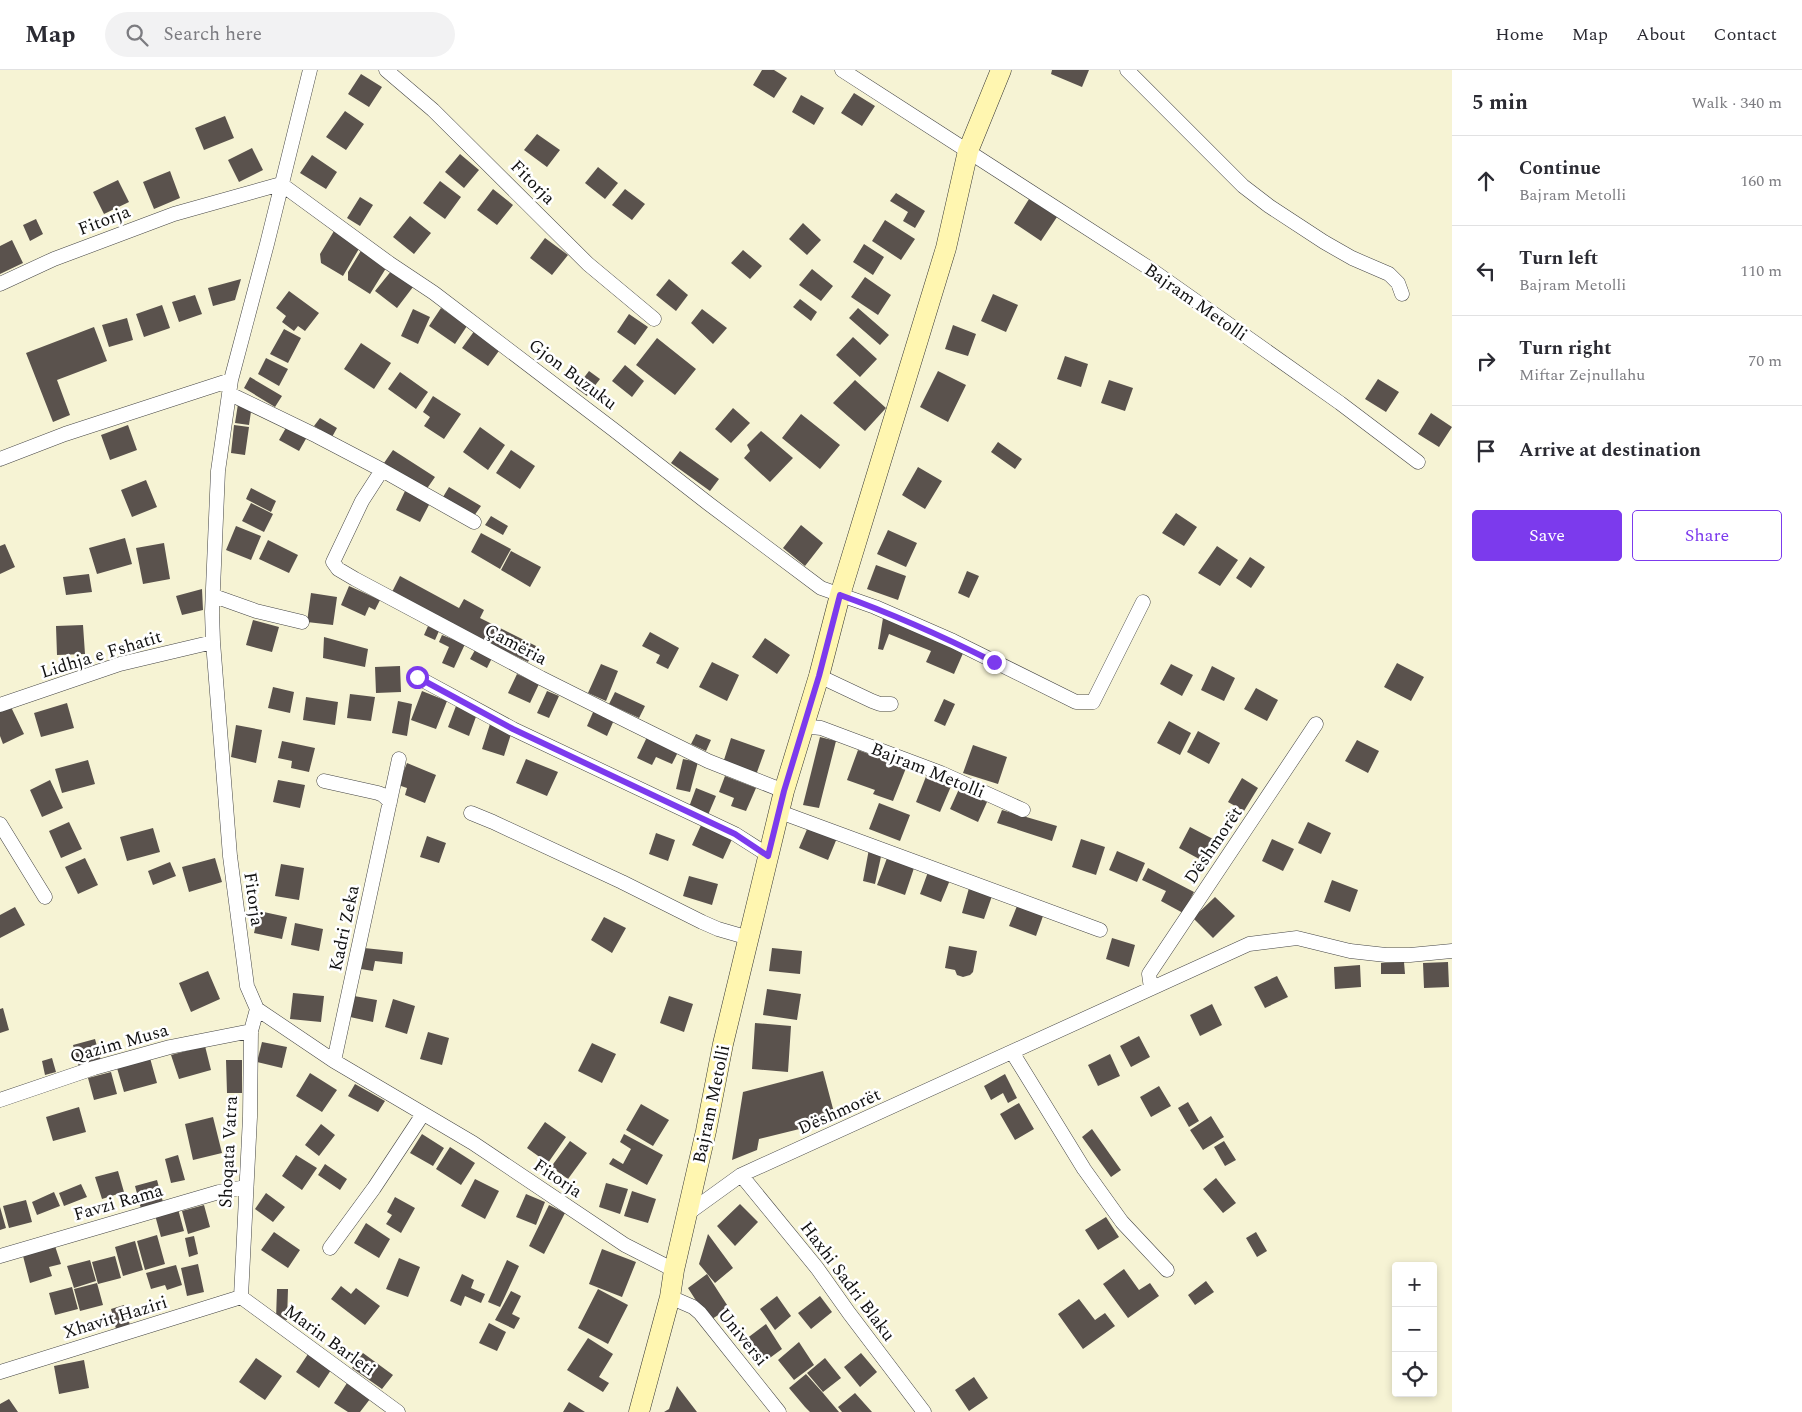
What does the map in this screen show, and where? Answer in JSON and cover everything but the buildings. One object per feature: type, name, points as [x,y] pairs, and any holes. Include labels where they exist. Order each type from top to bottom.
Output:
[{"type":"main road","name":"Bajram Metolli","points":[[639,1412],[670,1297],[674,1270],[706,1131],[722,1044],[784,791],[802,726],[819,676],[840,595],[946,248],[968,151],[1001,70]]},
{"type":"street","name":"Fitorja","points":[[310,70],[230,387],[218,471],[212,612],[213,642],[230,856],[247,986],[257,1009],[334,1061],[473,1143],[625,1245],[674,1270]]},
{"type":"street","name":"Fitorja","points":[[386,70],[433,110],[588,264],[654,319]]},
{"type":"street","name":"Bajram Metolli","points":[[842,70],[1149,268],[1340,403],[1418,462]]},
{"type":"street","points":[[1126,70],[1243,186],[1269,206],[1324,242],[1352,258],[1389,274],[1398,283],[1402,294]]},
{"type":"street","name":"Fitorja","points":[[0,284],[54,259],[174,214],[281,184]]},
{"type":"street","name":"Gjon Buzuku","points":[[281,184],[389,263],[434,292],[821,588],[875,607],[953,641],[1076,702],[1093,702],[1143,602]]},
{"type":"street","points":[[0,458],[65,434],[230,387],[474,522]]},
{"type":"street","name":"Çamëria","points":[[382,470],[362,501],[333,562],[338,569],[430,620],[559,687],[708,761],[784,791]]},
{"type":"street","points":[[214,596],[256,611],[302,622]]},
{"type":"street","name":"Lidhja e Fshatit","points":[[0,705],[120,664],[213,642]]},
{"type":"street","points":[[819,676],[872,701],[880,704],[892,704]]},
{"type":"street","points":[[417,677],[513,729],[735,834],[768,856]]},
{"type":"street","name":"Dëshmorët","points":[[1151,988],[1149,974],[1316,724]]},
{"type":"street","name":"Bajram Metolli","points":[[802,726],[821,728],[941,773],[1023,810]]},
{"type":"street","name":"Kadri Zeka","points":[[334,1061],[399,759]]},
{"type":"street","points":[[324,782],[378,793],[390,802]]},
{"type":"street","points":[[780,812],[1100,930]]},
{"type":"street","points":[[470,813],[622,882],[702,922],[749,938]]},
{"type":"street","points":[[0,824],[45,897]]},
{"type":"street","name":"Dëshmorët","points":[[687,1214],[741,1175],[1249,944],[1297,938],[1350,951],[1377,954],[1410,955],[1452,951]]},
{"type":"street","name":"Shoqata Vatra","points":[[241,1297],[250,1118],[251,1031],[257,1009]]},
{"type":"street","name":"Qazim Musa","points":[[0,1100],[94,1068],[170,1047],[251,1031]]},
{"type":"street","points":[[1012,1052],[1084,1169],[1122,1222],[1167,1270]]},
{"type":"street","points":[[330,1248],[374,1188],[423,1114]]},
{"type":"street","name":"Haxhi Sadri Blaku","points":[[741,1175],[818,1268],[849,1313],[924,1412]]},
{"type":"street","name":"Favzi Rama","points":[[0,1256],[219,1192],[246,1187]]},
{"type":"street","name":"Xhavit Haziri","points":[[0,1372],[241,1297]]},
{"type":"street","name":"Marin Barleti","points":[[241,1297],[398,1412]]},
{"type":"street","name":"Universi","points":[[670,1297],[693,1307],[700,1314],[779,1412]]},
{"type":"shaded area","points":[[0,70],[1452,70],[1452,1412],[0,1412]]},
{"type":"route","points":[[417,677],[513,729],[735,834],[768,856],[784,791],[802,726],[819,676],[840,595],[875,607],[953,641],[994,662]]}]
